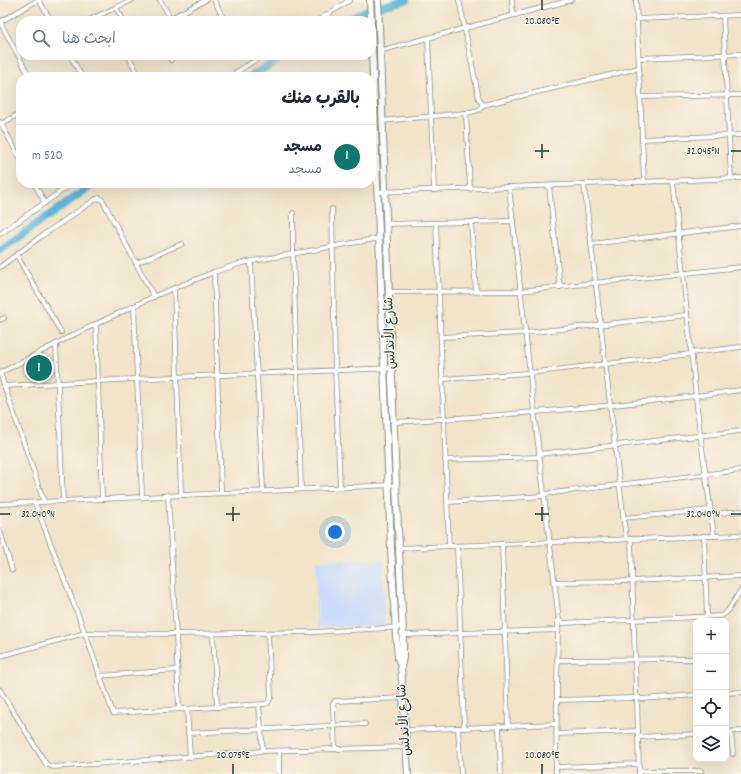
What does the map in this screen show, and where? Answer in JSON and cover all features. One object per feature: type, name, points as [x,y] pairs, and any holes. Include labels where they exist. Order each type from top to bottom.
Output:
[{"type":"main road","points":[[370,0],[371,16]]},
{"type":"main road","name":"شارع الأندلس","points":[[378,0],[396,485],[403,626],[403,658],[401,666]]},
{"type":"main road","name":"شارع الأندلس","points":[[372,60],[373,72]]},
{"type":"main road","name":"شارع الأندلس","points":[[376,144],[396,627],[398,658],[401,666],[408,774]]},
{"type":"street","points":[[16,51],[0,22],[39,0],[48,16]]},
{"type":"street","points":[[98,16],[131,0]]},
{"type":"street","points":[[160,0],[168,14]]},
{"type":"street","points":[[174,16],[206,0]]},
{"type":"street","points":[[214,0],[222,16]]},
{"type":"street","points":[[324,16],[350,0]]},
{"type":"street","points":[[459,0],[479,99],[483,105]]},
{"type":"street","points":[[512,0],[513,16]]},
{"type":"street","points":[[379,51],[569,0]]},
{"type":"street","points":[[636,1],[644,182]]},
{"type":"street","points":[[116,8],[121,16]]},
{"type":"street","points":[[182,12],[184,16]]},
{"type":"street","points":[[637,19],[741,15]]},
{"type":"street","points":[[723,16],[730,178]]},
{"type":"street","points":[[428,38],[434,190]]},
{"type":"street","points":[[639,58],[741,54]]},
{"type":"street","points":[[21,60],[27,72]]},
{"type":"street","points":[[73,60],[79,72]]},
{"type":"street","points":[[130,60],[136,72]]},
{"type":"street","points":[[237,72],[256,60]]},
{"type":"street","points":[[382,121],[466,113],[479,110],[483,105],[639,68]]},
{"type":"street","points":[[641,97],[741,95]]},
{"type":"street","points":[[466,113],[470,189]]},
{"type":"street","points":[[16,116],[1,123],[16,151]]},
{"type":"street","points":[[642,139],[741,135]]},
{"type":"street","points":[[378,192],[741,178]]},
{"type":"street","points":[[673,181],[700,435],[714,536]]},
{"type":"street","points":[[584,184],[614,444],[623,518],[628,539],[632,581],[636,693],[638,698],[639,772],[699,772]]},
{"type":"street","points":[[549,186],[560,287]]},
{"type":"street","points":[[509,187],[558,619],[556,774]]},
{"type":"street","points":[[37,188],[45,203]]},
{"type":"street","points":[[0,234],[66,188]]},
{"type":"street","points":[[0,267],[17,256],[46,233],[96,199],[100,198],[103,200],[154,297]]},
{"type":"street","points":[[332,209],[335,370],[340,487]]},
{"type":"street","points":[[293,213],[301,489]]},
{"type":"street","points":[[386,224],[513,221]]},
{"type":"street","points":[[471,222],[476,292]]},
{"type":"street","points":[[436,223],[449,546]]},
{"type":"street","points":[[591,244],[741,226]]},
{"type":"street","points":[[44,502],[0,373],[134,306],[214,272],[251,262],[380,238]]},
{"type":"street","points":[[136,263],[182,244]]},
{"type":"street","points":[[17,256],[61,332]]},
{"type":"street","points":[[251,262],[263,490]]},
{"type":"street","points":[[389,292],[520,291],[596,284],[741,267]]},
{"type":"street","points":[[214,272],[221,492]]},
{"type":"street","points":[[174,288],[181,494]]},
{"type":"street","points":[[134,306],[142,496]]},
{"type":"street","points":[[440,337],[525,333],[687,315]]},
{"type":"street","points":[[96,324],[102,499]]},
{"type":"street","points":[[56,344],[63,501]]},
{"type":"street","points":[[443,379],[529,373],[741,347]]},
{"type":"street","points":[[4,386],[297,371],[392,368]]},
{"type":"street","points":[[394,422],[534,413],[741,390]]},
{"type":"street","points":[[445,460],[539,455],[614,444],[741,431]]},
{"type":"street","points":[[447,502],[544,495],[741,470]]},
{"type":"street","points":[[0,498],[1,504],[35,503],[221,492],[396,485]]},
{"type":"street","points":[[168,495],[179,709]]},
{"type":"street","points":[[35,503],[85,633],[112,713],[259,705],[268,703],[271,697],[268,633]]},
{"type":"street","points":[[623,518],[741,511]]},
{"type":"street","points":[[0,531],[12,570]]},
{"type":"street","points":[[399,548],[741,535]]},
{"type":"street","points":[[704,536],[708,618],[723,616],[741,592]]},
{"type":"street","points":[[502,544],[508,726]]},
{"type":"street","points":[[457,546],[464,728]]},
{"type":"street","points":[[554,582],[632,581],[741,576]]},
{"type":"street","points":[[558,619],[560,623],[562,623],[693,618]]},
{"type":"street","points":[[0,656],[85,633],[268,633],[403,626]]},
{"type":"street","points":[[403,635],[558,630]]},
{"type":"street","points":[[213,634],[217,707]]},
{"type":"street","points":[[557,660],[693,659]]},
{"type":"street","points":[[99,676],[177,670]]},
{"type":"street","points":[[0,690],[46,764],[53,767],[263,751],[407,747]]},
{"type":"street","points":[[729,693],[741,692]]},
{"type":"street","points":[[557,700],[693,695]]},
{"type":"street","points":[[335,749],[333,704],[335,701],[403,698]]},
{"type":"street","points":[[259,705],[263,751]]},
{"type":"street","points":[[187,709],[190,757]]},
{"type":"street","points":[[188,733],[365,724]]},
{"type":"street","points":[[406,730],[556,724]]},
{"type":"street","points":[[499,726],[500,774]]},
{"type":"street","points":[[458,728],[461,774]]},
{"type":"street","points":[[556,734],[638,731]]},
{"type":"street","points":[[729,732],[741,731]]},
{"type":"street","points":[[638,737],[693,734]]},
{"type":"street","points":[[729,736],[733,754]]},
{"type":"street","points":[[279,751],[279,774]]},
{"type":"street","points":[[556,767],[639,764]]},
{"type":"shaded area","points":[[384,560],[384,626],[317,627],[316,561]]},
{"type":"waterway","points":[[356,16],[367,10],[406,0]]},
{"type":"waterway","points":[[258,72],[278,60]]},
{"type":"waterway","points":[[0,250],[88,188]]},
{"type":"place","name":"مسجد","points":[[39,368]]}]
